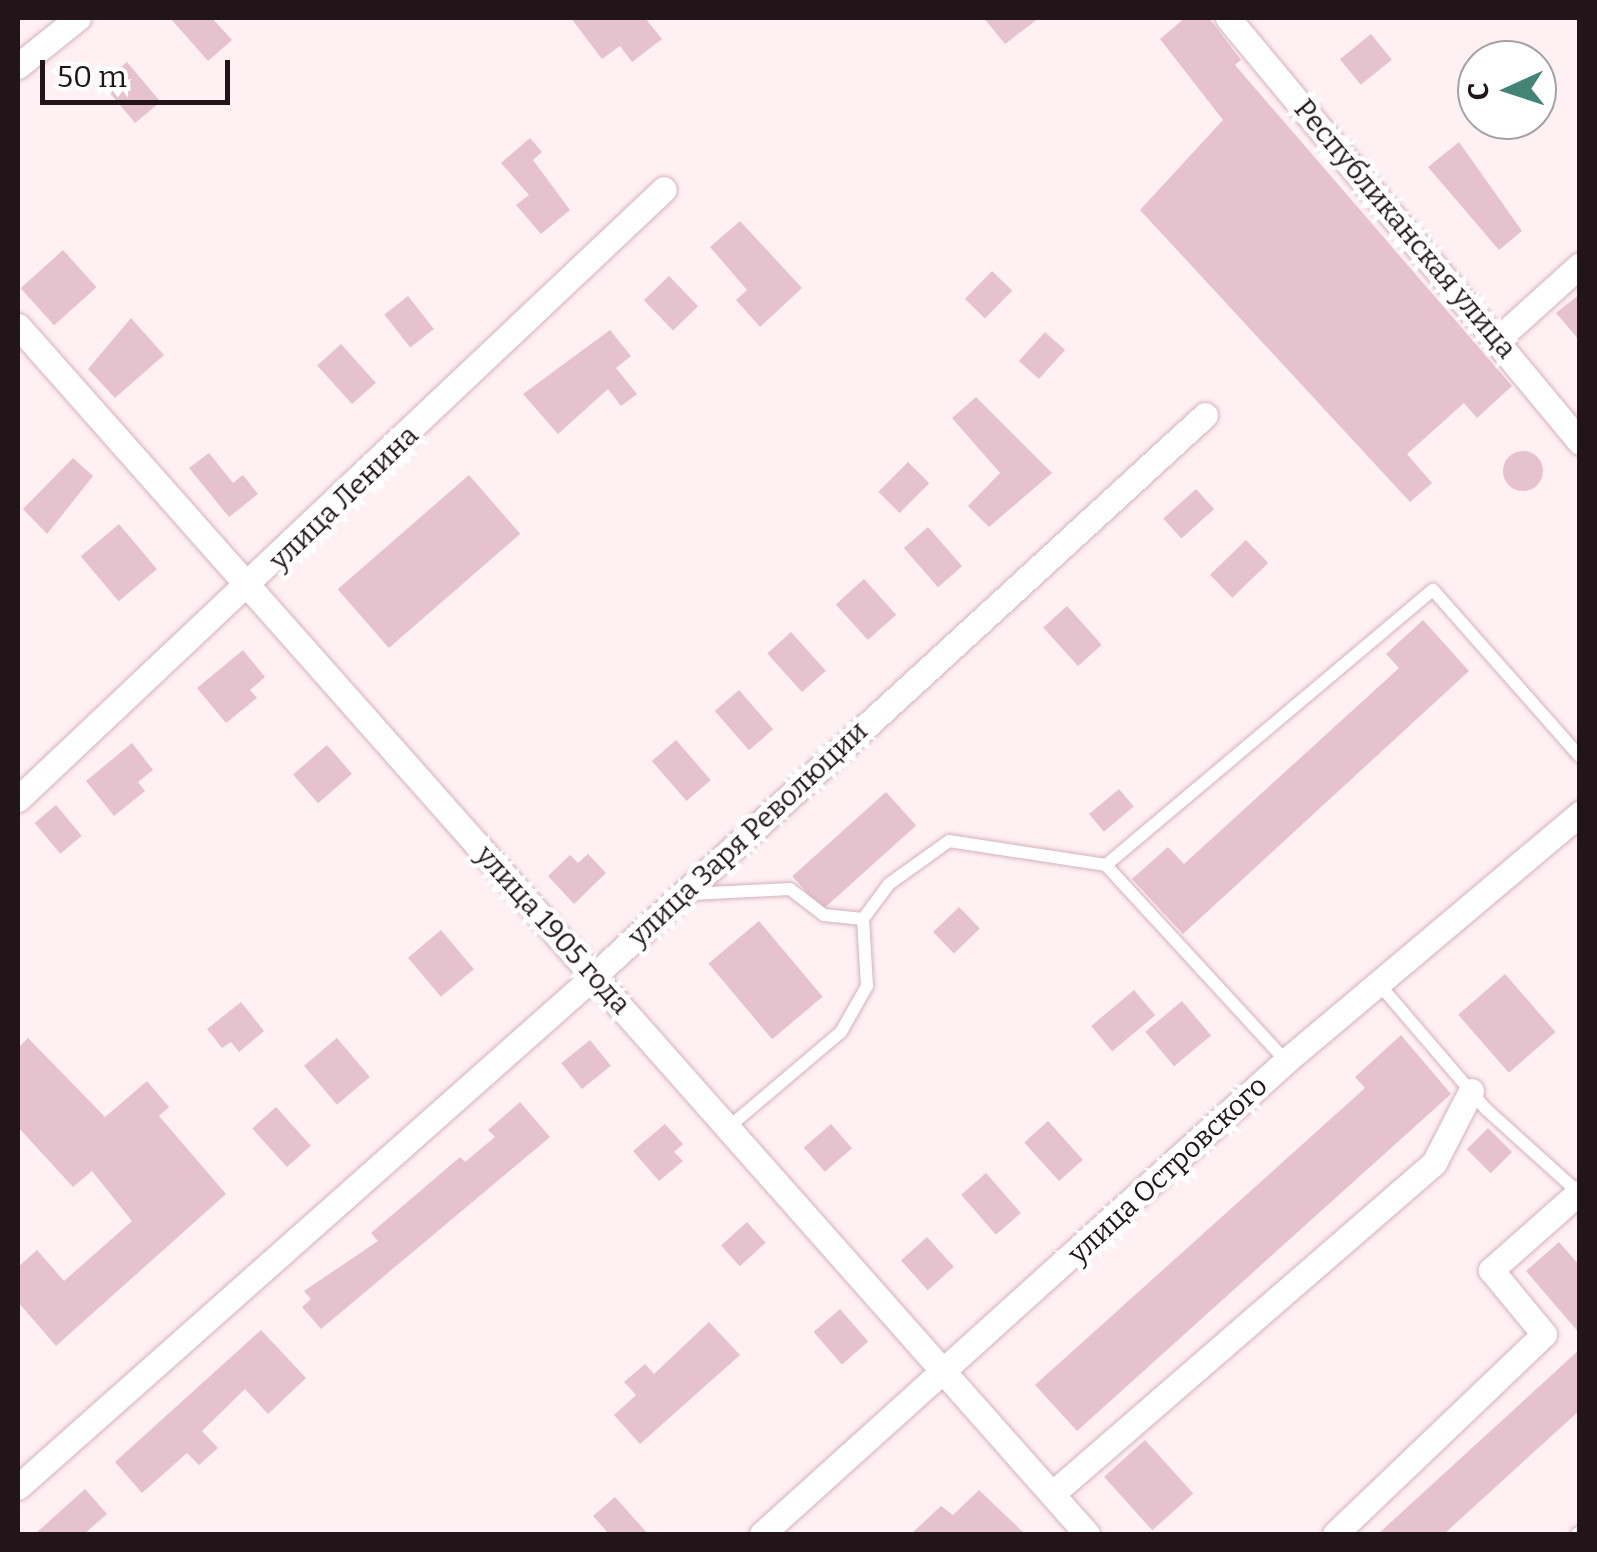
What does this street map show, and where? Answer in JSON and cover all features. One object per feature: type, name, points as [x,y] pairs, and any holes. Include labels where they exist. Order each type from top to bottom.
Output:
[{"type":"street","points":[[18,66],[78,18]]},
{"type":"street","name":"Республиканская улица","points":[[1228,18],[1580,442]]},
{"type":"street","name":"улица Ленина","points":[[18,799],[246,592],[664,190]]},
{"type":"street","points":[[1498,340],[1580,266]]},
{"type":"street","name":"улица 1905 года","points":[[18,326],[246,592],[730,1126],[1087,1534]]},
{"type":"street","name":"улица Заря Революции","points":[[18,1486],[594,974],[1205,415]]},
{"type":"street","name":"улица Островского","points":[[762,1534],[948,1372],[1286,1062],[1580,813]]},
{"type":"street","points":[[1052,1494],[1434,1163],[1470,1091]]},
{"type":"street","points":[[1335,1534],[1544,1334],[1490,1270],[1579,1194]]},
{"type":"lane","points":[[1106,866],[1433,590],[1580,757]]},
{"type":"lane","points":[[730,1126],[841,1032],[867,986],[863,919],[888,884],[949,841],[1106,866],[1286,1062]]},
{"type":"lane","points":[[682,894],[790,889],[824,916],[863,919]]},
{"type":"lane","points":[[1378,984],[1470,1091],[1579,1194]]},
{"type":"building","points":[[170,18],[212,18],[232,40],[208,61]]},
{"type":"building","points":[[571,18],[645,18],[662,39],[632,62],[620,46],[602,59]]},
{"type":"building","points":[[984,18],[1039,18],[1005,44]]},
{"type":"building","points":[[1185,18],[1209,18],[1241,60],[1235,65],[1512,386],[1477,418],[1464,403],[1407,454],[1432,483],[1410,502],[1140,210],[1223,120],[1160,39]]},
{"type":"building","points":[[1371,34],[1392,60],[1361,85],[1340,59]]},
{"type":"building","points":[[127,62],[160,102],[135,123],[102,83]]},
{"type":"building","points":[[530,138],[542,152],[533,160],[570,210],[541,234],[516,205],[529,195],[501,163]]},
{"type":"building","points":[[1459,142],[1522,231],[1499,250],[1428,167]]},
{"type":"building","points":[[740,221],[802,288],[760,327],[736,300],[747,290],[710,247]]},
{"type":"building","points":[[63,250],[96,287],[54,325],[21,288]]},
{"type":"building","points":[[992,271],[1012,290],[985,319],[965,299]]},
{"type":"building","points":[[669,276],[698,306],[673,331],[644,300]]},
{"type":"building","points":[[1580,294],[1580,341],[1556,313]]},
{"type":"building","points":[[408,296],[434,329],[410,348],[384,314]]},
{"type":"building","points":[[131,318],[164,355],[115,398],[88,369]]},
{"type":"building","points":[[610,330],[631,356],[616,368],[637,394],[621,406],[608,389],[558,434],[523,394]]},
{"type":"building","points":[[1045,332],[1065,350],[1039,379],[1019,361]]},
{"type":"building","points":[[341,344],[376,383],[352,404],[317,365]]},
{"type":"building","points":[[976,397],[1052,473],[989,527],[968,506],[1000,473],[952,418]]},
{"type":"building","points":[[1523,451],[1537,457],[1543,471],[1537,485],[1523,491],[1509,485],[1503,471],[1509,457]]},
{"type":"building","points":[[209,453],[233,483],[243,475],[258,494],[229,517],[189,468]]},
{"type":"building","points":[[73,458],[93,476],[47,534],[23,509]]},
{"type":"building","points":[[908,462],[929,483],[900,513],[878,492]]},
{"type":"building","points":[[469,475],[520,534],[389,648],[338,589]]},
{"type":"building","points":[[1196,489],[1214,509],[1181,539],[1163,518]]},
{"type":"building","points":[[119,524],[157,569],[119,601],[81,556]]},
{"type":"building","points":[[928,527],[962,566],[938,587],[904,548]]},
{"type":"building","points":[[1246,540],[1268,563],[1232,598],[1210,575]]},
{"type":"building","points":[[864,579],[896,615],[868,640],[836,604]]},
{"type":"building","points":[[1067,606],[1102,645],[1078,666],[1043,627]]},
{"type":"building","points":[[1423,620],[1469,671],[1183,934],[1132,879],[1168,847],[1184,864],[1399,668],[1386,654]]},
{"type":"building","points":[[791,632],[826,671],[802,692],[767,653]]},
{"type":"building","points":[[243,650],[265,677],[250,690],[257,698],[226,723],[197,688]]},
{"type":"building","points":[[739,690],[773,729],[749,750],[715,711]]},
{"type":"building","points":[[676,740],[711,780],[687,801],[652,761]]},
{"type":"building","points":[[132,743],[153,770],[138,782],[145,791],[114,816],[86,781]]},
{"type":"building","points":[[327,745],[352,774],[318,803],[293,775]]},
{"type":"building","points":[[1119,789],[1134,807],[1104,832],[1089,814]]},
{"type":"building","points":[[886,792],[916,825],[822,910],[792,876]]},
{"type":"building","points":[[56,805],[82,836],[60,854],[35,823]]},
{"type":"building","points":[[588,854],[606,873],[574,904],[548,876],[570,855],[578,863]]},
{"type":"building","points":[[959,907],[980,929],[954,954],[933,932]]},
{"type":"building","points":[[759,921],[823,997],[772,1039],[708,963]]},
{"type":"building","points":[[441,930],[474,969],[441,997],[408,958]]},
{"type":"building","points":[[1505,974],[1556,1032],[1509,1073],[1458,1015]]},
{"type":"building","points":[[1134,990],[1155,1015],[1112,1051],[1091,1026]]},
{"type":"building","points":[[1182,1001],[1211,1035],[1174,1066],[1145,1032]]},
{"type":"building","points":[[241,1002],[264,1031],[239,1052],[231,1042],[222,1048],[207,1029]]},
{"type":"building","points":[[1401,1035],[1451,1094],[1077,1431],[1035,1385],[1365,1088],[1355,1077]]},
{"type":"building","points":[[28,1038],[105,1117],[147,1081],[169,1107],[159,1116],[226,1194],[56,1346],[18,1302],[18,1267],[37,1250],[64,1281],[132,1221],[92,1171],[73,1187],[18,1127],[18,1048]]},
{"type":"building","points":[[337,1038],[370,1077],[337,1105],[304,1066]]},
{"type":"building","points":[[590,1040],[611,1066],[582,1089],[561,1063]]},
{"type":"building","points":[[520,1102],[550,1137],[321,1329],[302,1307],[311,1299],[304,1291],[378,1241],[371,1233],[460,1157],[465,1162],[495,1137],[488,1130]]},
{"type":"building","points":[[276,1107],[311,1146],[287,1167],[252,1128]]},
{"type":"building","points":[[1048,1121],[1083,1160],[1059,1181],[1024,1142]]},
{"type":"building","points":[[665,1124],[683,1144],[674,1152],[683,1161],[659,1181],[633,1151]]},
{"type":"building","points":[[831,1124],[852,1148],[825,1172],[804,1148]]},
{"type":"building","points":[[1488,1128],[1512,1152],[1491,1173],[1467,1149]]},
{"type":"building","points":[[986,1173],[1021,1213],[996,1235],[961,1195]]},
{"type":"building","points":[[747,1222],[766,1243],[740,1266],[721,1245]]},
{"type":"building","points":[[927,1237],[954,1267],[928,1290],[901,1260]]},
{"type":"building","points":[[1559,1242],[1580,1266],[1580,1334],[1526,1271]]},
{"type":"building","points":[[840,1309],[868,1341],[842,1364],[814,1332]]},
{"type":"building","points":[[709,1322],[740,1355],[640,1444],[614,1415],[636,1395],[624,1382],[645,1364],[654,1374]]},
{"type":"building","points":[[261,1330],[306,1378],[268,1414],[245,1389],[202,1431],[218,1448],[199,1465],[187,1453],[142,1493],[115,1462]]},
{"type":"building","points":[[1580,1349],[1580,1410],[1444,1534],[1378,1534]]},
{"type":"building","points":[[1145,1440],[1193,1494],[1152,1530],[1104,1477]]},
{"type":"building","points":[[85,1489],[107,1514],[84,1534],[35,1534]]},
{"type":"building","points":[[979,1490],[1025,1534],[911,1534],[941,1506],[953,1515]]},
{"type":"building","points":[[615,1497],[648,1534],[609,1534],[593,1516]]}]
